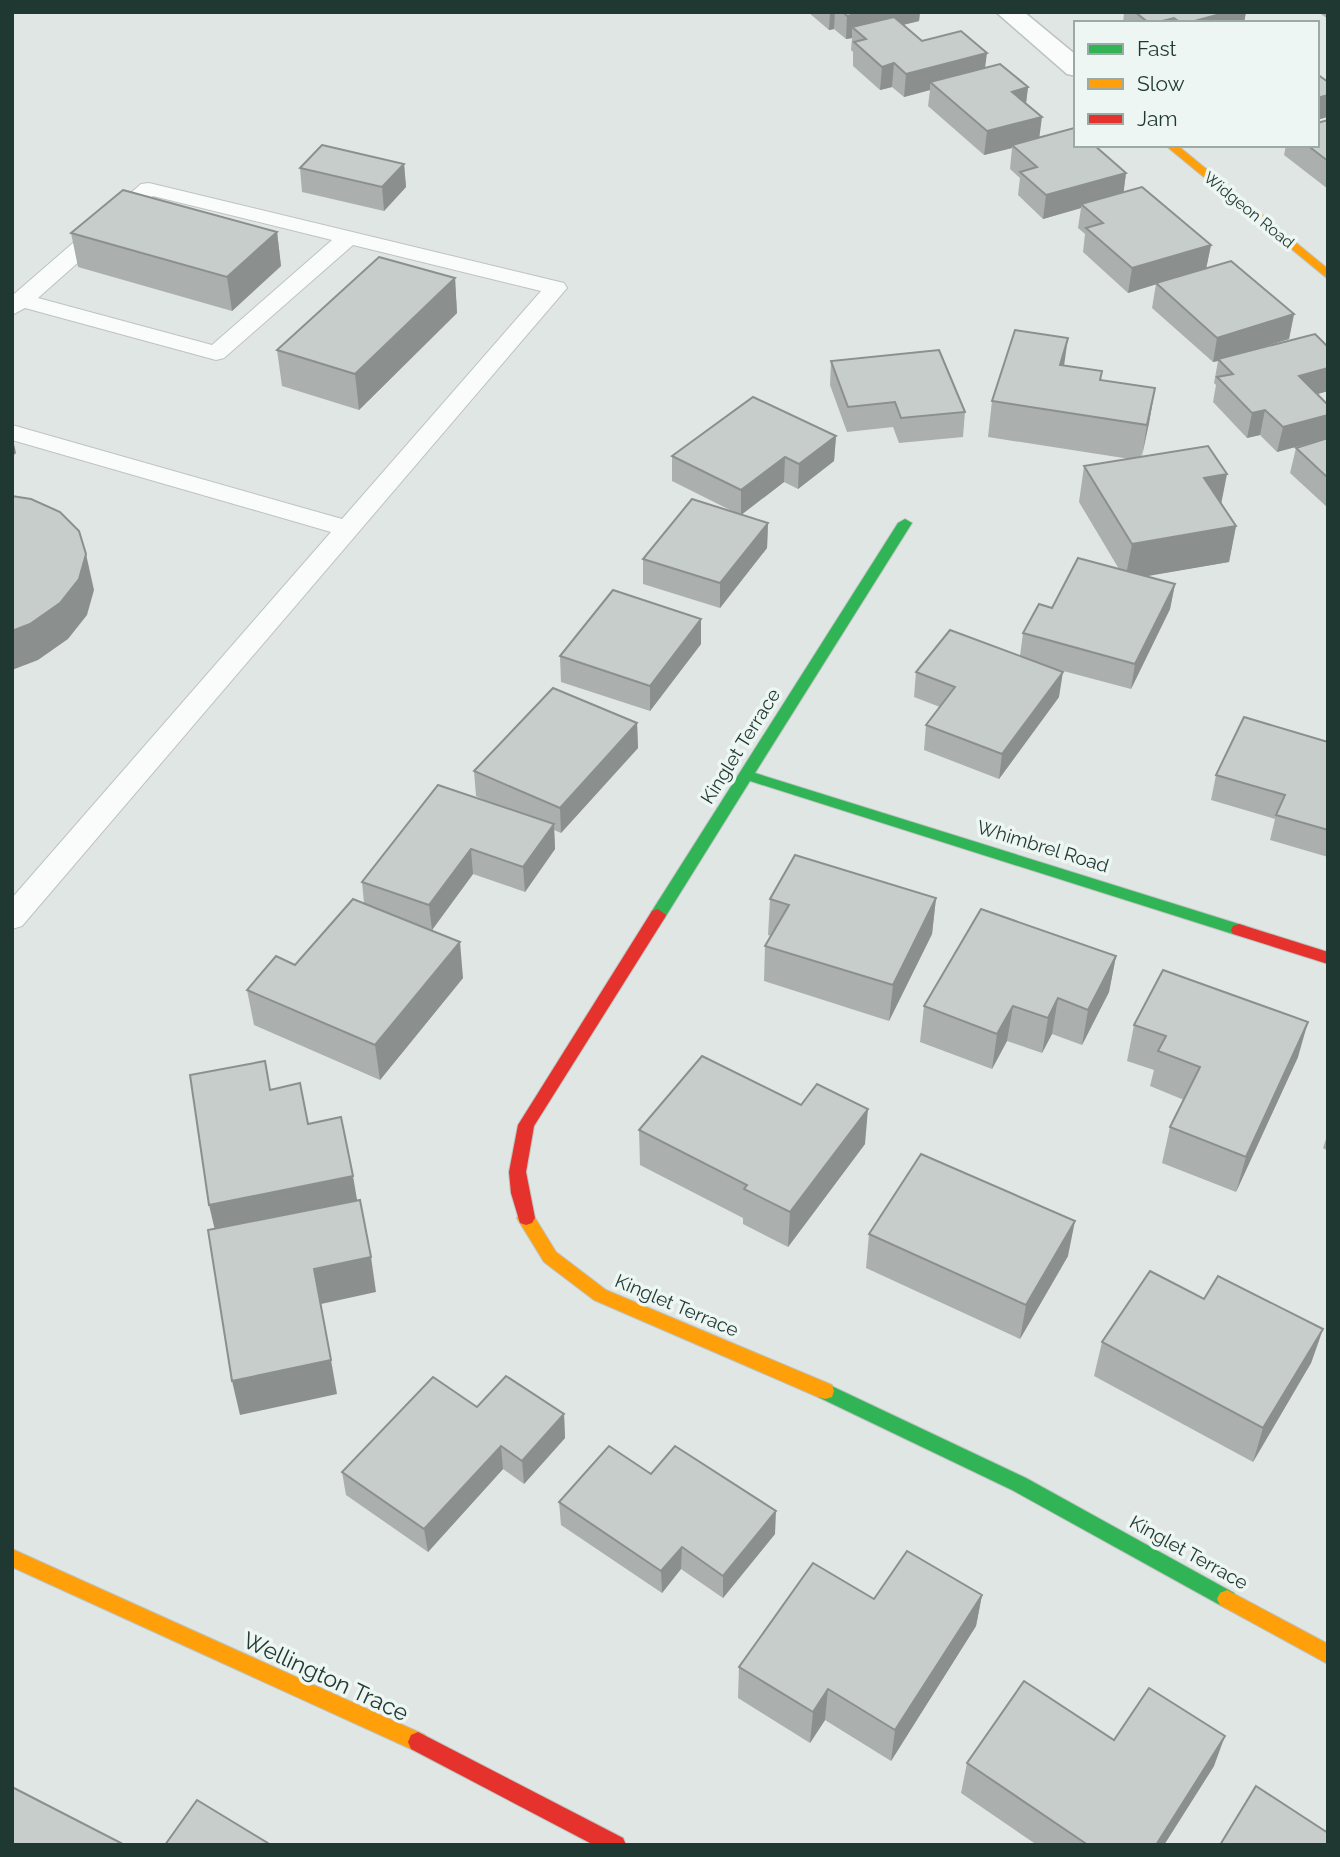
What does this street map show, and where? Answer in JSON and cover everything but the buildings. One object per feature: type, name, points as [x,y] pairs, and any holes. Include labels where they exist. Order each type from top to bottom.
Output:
[{"type":"street","points":[[1008,12],[1074,66]]},
{"type":"street","name":"Widgeon Road","points":[[1172,147],[1328,275]]},
{"type":"street","name":"Kinglet Terrace","points":[[905,523],[526,1125],[516,1158],[517,1193],[529,1226],[550,1257],[600,1295],[800,1379],[1019,1484],[1328,1654]]},
{"type":"street","name":"Whimbrel Road","points":[[746,775],[1328,958]]},
{"type":"street","name":"Wellington Trace","points":[[12,1558],[355,1713],[566,1816],[616,1845]]},
{"type":"lane","points":[[12,918],[556,288],[149,189],[17,304]]},
{"type":"lane","points":[[17,304],[216,353],[348,238]]},
{"type":"lane","points":[[12,432],[347,529]]},
{"type":"traffic: fast","points":[[658,915],[905,523]]},
{"type":"traffic: fast","points":[[746,775],[1239,930]]},
{"type":"traffic: fast","points":[[825,1391],[1019,1484],[1227,1599]]},
{"type":"traffic: slow","points":[[1172,147],[1328,275]]},
{"type":"traffic: slow","points":[[526,1218],[550,1257],[600,1295],[825,1391]]},
{"type":"traffic: slow","points":[[12,1558],[418,1742]]},
{"type":"traffic: slow","points":[[1227,1599],[1328,1655]]},
{"type":"traffic: jam","points":[[526,1218],[517,1172],[526,1125],[658,915]]},
{"type":"traffic: jam","points":[[1239,930],[1328,958]]},
{"type":"traffic: jam","points":[[418,1742],[616,1845]]}]
